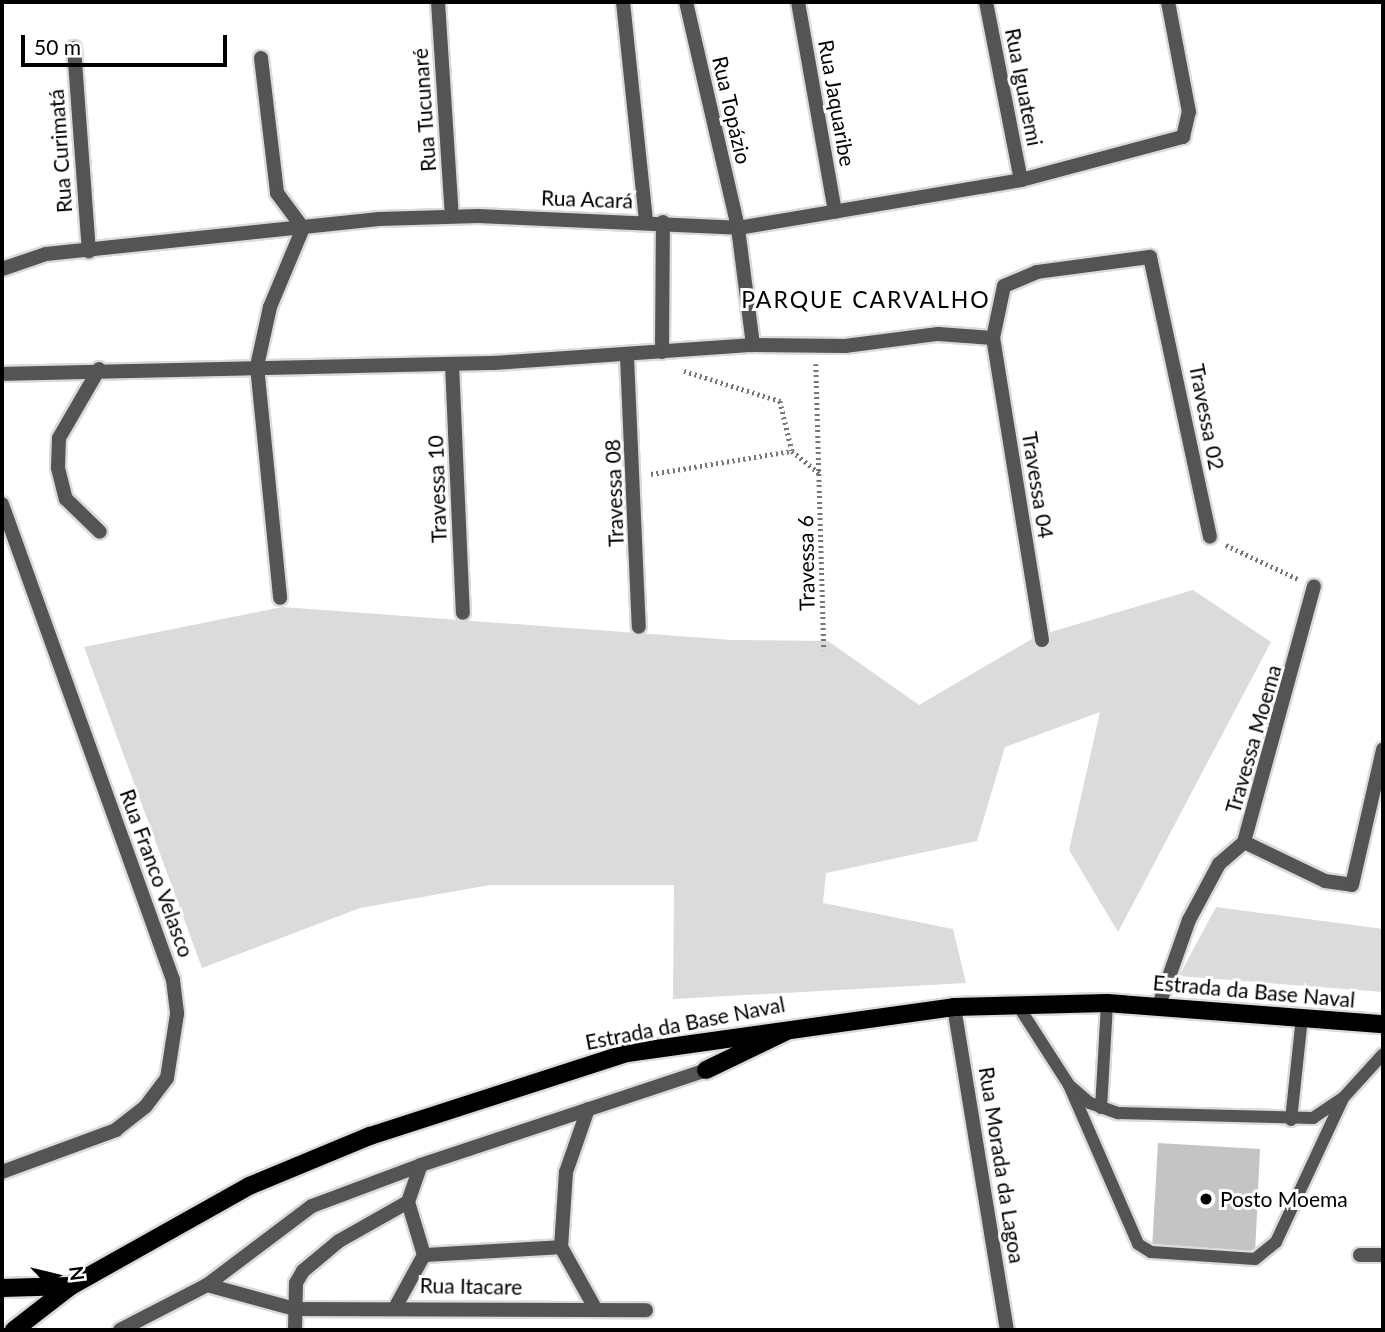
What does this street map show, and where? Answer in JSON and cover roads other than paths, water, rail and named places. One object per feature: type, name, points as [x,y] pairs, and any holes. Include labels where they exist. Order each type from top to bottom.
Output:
[{"type":"main road","name":"Estrada da Base Naval","points":[[13,1330],[71,1286],[248,1186],[370,1136],[583,1065],[804,1024],[954,1006],[1107,1003],[1159,1005],[1383,1024]]},
{"type":"main road","points":[[706,1070],[804,1024]]},
{"type":"main road","points":[[2,1288],[71,1286]]},
{"type":"street","name":"Rua Tucunaré","points":[[438,2],[452,216]]},
{"type":"street","points":[[623,2],[646,222]]},
{"type":"street","name":"Rua Topázio","points":[[686,2],[738,228],[753,345]]},
{"type":"street","name":"Rua Jaquaribe","points":[[798,2],[835,212]]},
{"type":"street","name":"Rua Iguatemi","points":[[986,2],[1021,180]]},
{"type":"street","name":"Rua Acará","points":[[2,269],[46,254],[452,216],[663,222],[738,228],[1021,180],[1168,145],[1189,124],[1168,2]]},
{"type":"street","name":"Rua Curimatá","points":[[74,48],[89,251]]},
{"type":"street","points":[[261,58],[277,193],[303,228],[270,307],[257,366],[280,598]]},
{"type":"street","points":[[662,352],[663,222]]},
{"type":"street","name":"Travessa 02","points":[[993,338],[1004,286],[1100,260],[1150,257],[1163,305],[1210,537]]},
{"type":"street","points":[[2,374],[99,369],[452,364],[627,356],[753,345],[816,346],[938,334],[993,338]]},
{"type":"street","name":"Travessa 04","points":[[993,338],[1042,640]]},
{"type":"street","name":"Travessa 08","points":[[627,356],[636,476],[639,627]]},
{"type":"street","name":"Travessa 10","points":[[452,364],[463,613]]},
{"type":"street","points":[[99,369],[59,438],[58,468],[66,499],[80,520],[100,532]]},
{"type":"street","name":"Rua Franco Velasco","points":[[2,504],[173,980],[177,1014],[167,1078],[145,1107],[116,1130],[2,1172]]},
{"type":"street","name":"Travessa Moema","points":[[1159,1005],[1167,970],[1205,889],[1219,864],[1244,842],[1314,586]]},
{"type":"street","points":[[1244,842],[1325,881],[1352,885],[1383,750]]},
{"type":"street","name":"Rua Morada da Lagoa","points":[[954,1006],[1007,1330]]},
{"type":"street","points":[[120,1330],[207,1286],[312,1206],[421,1165],[706,1070]]},
{"type":"street","points":[[587,1109],[566,1172],[561,1247],[596,1310]]},
{"type":"street","points":[[397,1306],[424,1255],[408,1202],[421,1165]]},
{"type":"street","points":[[295,1330],[296,1283],[320,1255],[408,1202]]},
{"type":"street","points":[[424,1255],[561,1247]]},
{"type":"street","points":[[1360,1255],[1383,1255]]},
{"type":"street","name":"Rua Itacare","points":[[207,1286],[295,1309],[397,1306],[646,1310]]},
{"type":"lane","points":[[1101,1108],[1107,1003]]},
{"type":"lane","points":[[1017,1004],[1069,1085],[1138,1244],[1151,1252],[1255,1259],[1276,1242],[1343,1098]]},
{"type":"lane","points":[[1291,1120],[1302,1017]]},
{"type":"lane","points":[[1069,1085],[1101,1108],[1291,1120],[1313,1118],[1343,1098],[1383,1054]]},
{"type":"place","name":"Posto Moema","points":[[1206,1199]]},
{"type":"district","name":"PARQUE CARVALHO","points":[[866,299]]}]
